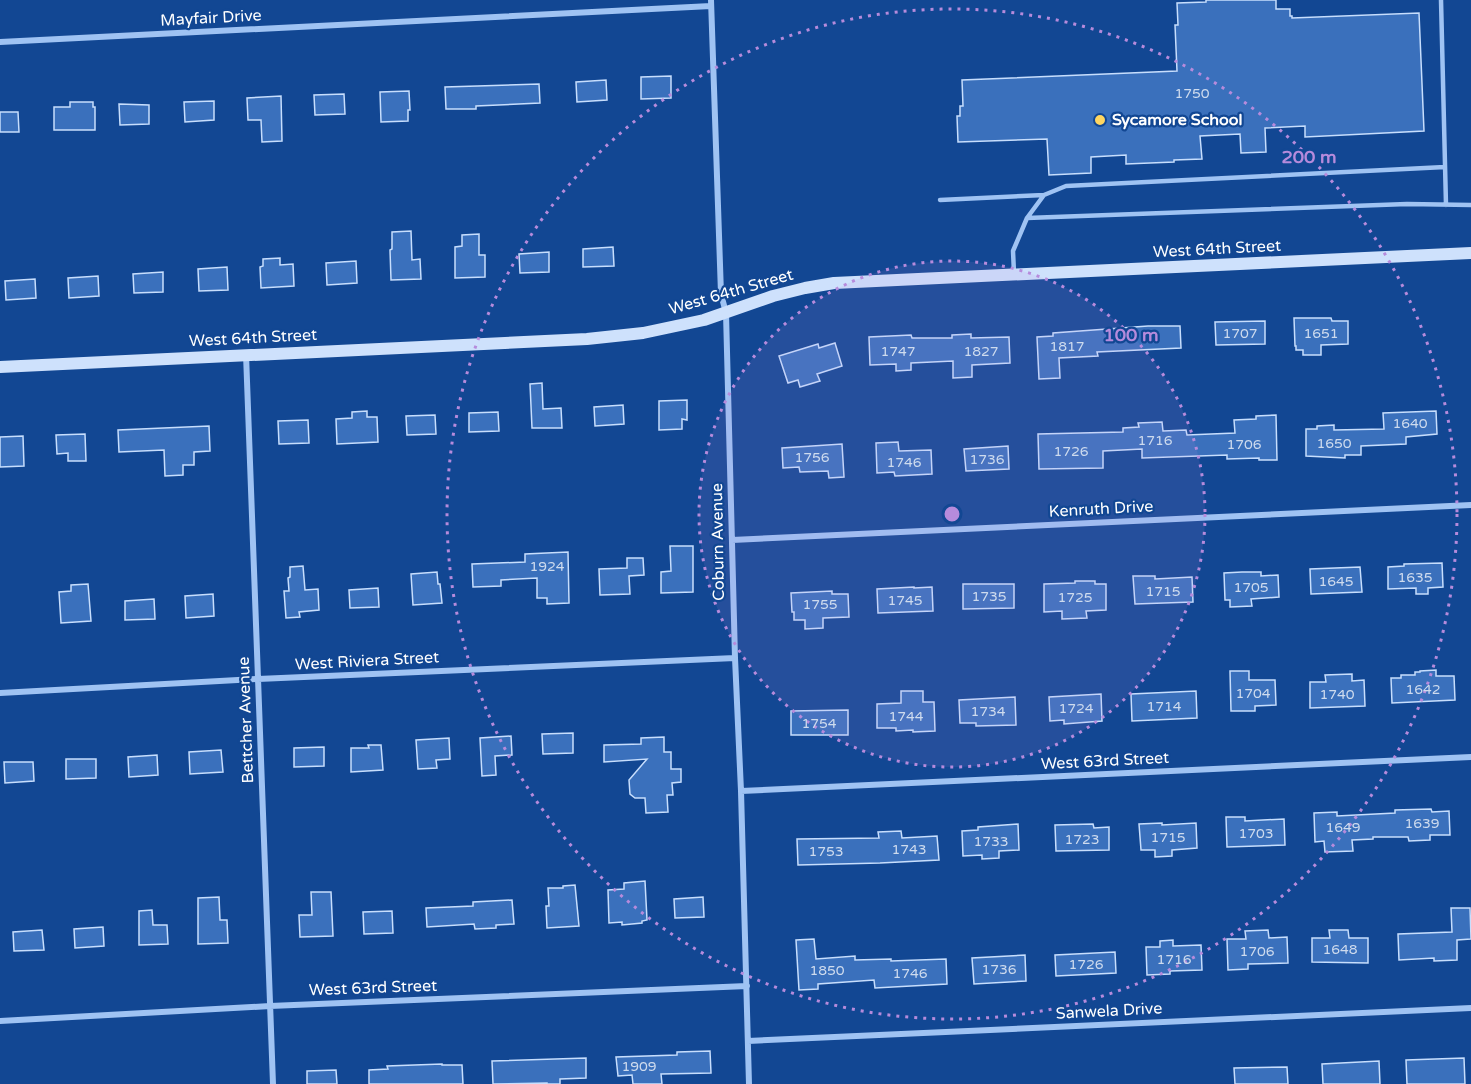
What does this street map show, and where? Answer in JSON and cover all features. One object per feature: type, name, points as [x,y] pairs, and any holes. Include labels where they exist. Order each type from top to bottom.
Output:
[{"type":"street","name":"Mayfair Drive","points":[[0,42],[711,3]]},
{"type":"street","name":"Coburn Avenue","points":[[711,3],[721,294],[726,313],[749,1084]]},
{"type":"street","name":"West 64th Street","points":[[0,367],[587,339],[643,333],[704,320],[773,296],[834,283],[1471,253]]},
{"type":"street","name":"Bettcher Avenue","points":[[246,354],[273,1084]]},
{"type":"street","name":"Kenruth Drive","points":[[732,540],[1471,505]]},
{"type":"street","name":"West Riviera Street","points":[[0,693],[735,658]]},
{"type":"street","name":"West 63rd Street","points":[[741,791],[1471,757]]},
{"type":"street","name":"West 63rd Street","points":[[0,1021],[270,1006],[747,986]]},
{"type":"street","name":"Sanwela Drive","points":[[748,1041],[1471,1008]]},
{"type":"lane","points":[[1441,0],[1446,206]]},
{"type":"lane","points":[[940,200],[1044,195],[1066,186],[1445,167]]},
{"type":"lane","points":[[1014,275],[1013,251],[1027,218],[1044,195]]},
{"type":"lane","points":[[1027,218],[1407,204],[1471,205]]},
{"type":"building","points":[[1206,0],[1276,0],[1276,9],[1290,9],[1292,18],[1419,13],[1424,131],[1305,137],[1305,126],[1265,128],[1266,152],[1241,153],[1240,134],[1200,136],[1202,159],[1126,164],[1126,155],[1091,157],[1091,173],[1049,175],[1047,139],[958,142],[957,116],[960,116],[960,106],[963,106],[962,80],[1177,71],[1175,25],[1178,25],[1177,3],[1206,2]]},
{"type":"building","points":[[671,76],[671,98],[641,99],[641,77]]},
{"type":"building","points":[[606,80],[607,100],[577,102],[576,82]]},
{"type":"building","points":[[539,84],[540,103],[476,106],[476,109],[446,109],[445,87]]},
{"type":"building","points":[[409,91],[408,121],[381,122],[380,92]]},
{"type":"building","points":[[344,94],[345,114],[315,115],[314,95]]},
{"type":"building","points":[[281,96],[282,141],[262,142],[261,120],[248,120],[247,98]]},
{"type":"building","points":[[214,101],[214,120],[185,122],[184,102]]},
{"type":"building","points":[[70,102],[93,102],[95,130],[54,130],[54,107],[70,107]]},
{"type":"building","points":[[119,104],[149,105],[149,124],[120,125]]},
{"type":"building","points":[[0,112],[18,112],[19,132],[0,132]]},
{"type":"building","points":[[411,231],[412,260],[420,259],[421,279],[391,280],[392,232]]},
{"type":"building","points":[[479,234],[479,255],[485,255],[485,277],[455,278],[455,247],[462,246],[462,235]]},
{"type":"building","points":[[613,247],[614,266],[583,267],[583,249]]},
{"type":"building","points":[[549,252],[549,272],[520,273],[519,254]]},
{"type":"building","points":[[280,258],[280,265],[293,264],[294,286],[261,288],[260,267],[263,266],[263,259]]},
{"type":"building","points":[[356,261],[357,283],[327,285],[326,263]]},
{"type":"building","points":[[227,267],[228,290],[199,291],[198,269]]},
{"type":"building","points":[[163,272],[163,292],[134,293],[133,274]]},
{"type":"building","points":[[98,276],[99,296],[69,298],[68,278]]},
{"type":"building","points":[[35,279],[36,298],[6,300],[5,281]]},
{"type":"building","points":[[1294,318],[1331,318],[1332,321],[1348,321],[1348,344],[1321,345],[1321,355],[1303,355],[1303,350],[1296,350],[1295,346]]},
{"type":"building","points":[[1265,321],[1265,344],[1216,345],[1215,322]]},
{"type":"building","points":[[1180,326],[1181,348],[1097,352],[1098,356],[1059,358],[1060,378],[1039,379],[1037,337],[1053,336],[1053,333]]},
{"type":"building","points":[[971,334],[971,338],[1009,337],[1010,363],[972,365],[972,377],[953,378],[953,361],[911,363],[911,370],[896,371],[896,364],[870,365],[869,337],[911,335],[912,338],[952,338],[952,335]]},
{"type":"building","points":[[835,343],[842,366],[817,374],[820,381],[800,387],[798,380],[788,383],[779,356],[818,344],[819,348]]},
{"type":"building","points":[[542,383],[543,409],[561,408],[562,428],[532,428],[530,384]]},
{"type":"building","points":[[687,400],[687,420],[682,419],[682,429],[659,430],[659,401]]},
{"type":"building","points":[[623,405],[624,424],[595,426],[594,407]]},
{"type":"building","points":[[367,411],[367,417],[377,417],[378,442],[337,444],[336,419],[352,418],[352,412]]},
{"type":"building","points":[[1436,411],[1437,434],[1406,437],[1406,444],[1361,446],[1361,455],[1345,455],[1345,458],[1306,456],[1306,429],[1334,425],[1334,430],[1384,429],[1383,413]]},
{"type":"building","points":[[498,412],[499,431],[469,432],[469,413]]},
{"type":"building","points":[[435,415],[436,434],[407,435],[406,416]]},
{"type":"building","points":[[1276,415],[1277,460],[1227,459],[1227,455],[1142,458],[1142,449],[1103,451],[1103,468],[1039,469],[1038,434],[1123,432],[1123,428],[1139,427],[1138,423],[1162,422],[1163,431],[1186,430],[1187,435],[1235,433],[1234,420]]},
{"type":"building","points":[[308,420],[309,443],[279,444],[278,421]]},
{"type":"building","points":[[209,426],[210,451],[194,452],[194,465],[183,465],[183,475],[165,476],[164,450],[119,452],[118,430]]},
{"type":"building","points":[[85,434],[86,461],[68,461],[68,453],[57,454],[56,435]]},
{"type":"building","points":[[23,436],[24,466],[0,467],[0,437]]},
{"type":"building","points":[[898,442],[899,451],[931,450],[932,474],[895,476],[894,472],[877,473],[876,443]]},
{"type":"building","points":[[842,444],[844,477],[829,478],[828,471],[800,472],[799,467],[783,468],[782,448]]},
{"type":"building","points":[[1008,446],[1009,469],[966,471],[964,449]]},
{"type":"building","points":[[670,546],[693,546],[693,592],[661,593],[661,572],[671,571]]},
{"type":"building","points":[[568,552],[569,603],[547,604],[547,598],[537,598],[537,578],[501,580],[501,586],[473,587],[472,564],[525,562],[525,554]]},
{"type":"building","points":[[627,558],[643,558],[644,575],[629,576],[630,594],[600,595],[599,569],[627,568]]},
{"type":"building","points":[[1442,563],[1443,587],[1428,588],[1428,594],[1416,594],[1416,588],[1388,589],[1388,567],[1404,566],[1404,564]]},
{"type":"building","points":[[303,566],[305,590],[318,589],[319,610],[299,612],[300,617],[286,618],[284,591],[289,591],[290,567]]},
{"type":"building","points":[[1360,567],[1362,592],[1311,594],[1310,569]]},
{"type":"building","points":[[437,572],[442,603],[413,605],[411,574]]},
{"type":"building","points":[[1261,572],[1261,576],[1278,575],[1279,597],[1251,599],[1252,606],[1230,607],[1230,600],[1225,600],[1224,573]]},
{"type":"building","points":[[1133,576],[1155,576],[1155,579],[1192,577],[1193,602],[1135,604]]},
{"type":"building","points":[[1075,581],[1095,581],[1095,584],[1106,584],[1106,610],[1086,611],[1087,618],[1062,619],[1062,611],[1044,612],[1044,584],[1075,583]]},
{"type":"building","points":[[88,584],[91,621],[61,623],[59,592],[71,591],[71,585]]},
{"type":"building","points":[[963,584],[1014,584],[1014,608],[963,609]]},
{"type":"building","points":[[932,587],[933,611],[878,613],[877,589]]},
{"type":"building","points":[[378,588],[379,607],[350,608],[349,590]]},
{"type":"building","points":[[832,591],[832,594],[848,594],[849,617],[823,618],[823,628],[805,629],[805,620],[794,620],[791,593]]},
{"type":"building","points":[[213,594],[214,616],[186,618],[185,596]]},
{"type":"building","points":[[154,599],[155,619],[125,620],[125,601]]},
{"type":"building","points":[[1436,670],[1436,676],[1454,676],[1455,700],[1392,703],[1391,678],[1415,675],[1415,672],[1420,671]]},
{"type":"building","points":[[1230,671],[1249,671],[1249,680],[1275,680],[1276,705],[1255,706],[1255,711],[1231,711]]},
{"type":"building","points":[[1352,674],[1352,681],[1364,680],[1365,706],[1310,708],[1310,682],[1326,682],[1325,675]]},
{"type":"building","points":[[901,691],[923,691],[923,702],[934,702],[935,731],[913,732],[913,730],[896,731],[896,728],[877,728],[877,704],[901,703]]},
{"type":"building","points":[[1196,691],[1197,718],[1132,721],[1131,694]]},
{"type":"building","points":[[1101,694],[1102,721],[1064,724],[1064,720],[1050,721],[1049,697]]},
{"type":"building","points":[[1015,697],[1016,725],[976,726],[976,723],[960,723],[959,700]]},
{"type":"building","points":[[848,710],[848,735],[791,735],[791,711]]},
{"type":"building","points":[[573,733],[573,753],[543,754],[542,734]]},
{"type":"building","points":[[511,736],[512,755],[495,756],[496,775],[482,776],[480,738]]},
{"type":"building","points":[[664,737],[664,752],[671,752],[671,769],[681,769],[681,782],[672,783],[673,795],[667,795],[668,812],[646,813],[645,798],[635,798],[630,794],[629,780],[647,759],[604,762],[604,745],[641,744],[641,738]]},
{"type":"building","points":[[449,738],[450,759],[436,760],[437,768],[418,769],[416,740]]},
{"type":"building","points":[[368,745],[381,745],[383,770],[351,772],[351,748],[369,748]]},
{"type":"building","points":[[324,747],[324,766],[294,767],[294,748]]},
{"type":"building","points":[[221,750],[223,772],[190,774],[189,752]]},
{"type":"building","points":[[157,755],[158,775],[129,777],[128,757]]},
{"type":"building","points":[[66,759],[96,759],[96,778],[66,779]]},
{"type":"building","points":[[4,762],[33,762],[34,781],[5,783]]},
{"type":"building","points":[[1431,809],[1432,812],[1449,811],[1450,835],[1430,835],[1430,840],[1409,841],[1408,837],[1373,837],[1373,839],[1352,840],[1353,851],[1325,852],[1324,841],[1315,842],[1314,813],[1337,812],[1337,816]]},
{"type":"building","points":[[1226,817],[1245,817],[1245,821],[1284,819],[1285,845],[1227,847]]},
{"type":"building","points":[[1162,823],[1162,825],[1196,823],[1197,848],[1172,850],[1172,856],[1155,857],[1155,850],[1141,850],[1139,824]]},
{"type":"building","points":[[1018,824],[1019,850],[999,851],[999,858],[982,859],[982,855],[963,856],[962,831],[978,830],[978,827]]},
{"type":"building","points":[[1093,824],[1094,828],[1109,827],[1109,850],[1056,851],[1055,825]]},
{"type":"building","points":[[901,831],[902,838],[937,836],[939,860],[798,865],[797,839],[879,838],[878,832]]},
{"type":"building","points":[[645,881],[647,920],[642,923],[622,925],[622,922],[609,923],[608,890],[624,889],[624,883]]},
{"type":"building","points":[[575,885],[579,926],[547,928],[548,888]]},
{"type":"building","points":[[311,892],[331,892],[333,936],[300,937],[299,915],[312,915]]},
{"type":"building","points":[[219,897],[220,920],[227,920],[228,943],[198,944],[198,898]]},
{"type":"building","points":[[703,897],[704,917],[675,918],[674,899]]},
{"type":"building","points":[[512,900],[514,924],[475,929],[474,924],[427,927],[426,908],[473,906],[473,902]]},
{"type":"building","points":[[1451,908],[1470,908],[1471,939],[1457,940],[1457,960],[1434,961],[1434,958],[1399,960],[1398,934],[1452,932]]},
{"type":"building","points":[[152,910],[153,925],[167,925],[168,944],[139,945],[139,911]]},
{"type":"building","points":[[392,911],[393,933],[364,934],[363,912]]},
{"type":"building","points":[[103,927],[104,946],[75,948],[74,929]]},
{"type":"building","points":[[42,930],[44,950],[14,951],[13,932]]},
{"type":"building","points":[[1268,930],[1269,938],[1287,937],[1288,963],[1248,964],[1248,969],[1228,970],[1227,939],[1246,939],[1245,931]]},
{"type":"building","points":[[1329,930],[1348,930],[1349,938],[1368,938],[1368,963],[1312,962],[1312,938],[1330,938]]},
{"type":"building","points":[[814,939],[816,959],[855,956],[855,960],[946,959],[947,984],[875,988],[874,980],[818,984],[818,989],[799,990],[796,940]]},
{"type":"building","points":[[1173,940],[1173,946],[1201,945],[1202,970],[1170,971],[1170,974],[1147,975],[1146,947],[1160,947],[1160,941]]},
{"type":"building","points":[[1115,952],[1116,973],[1056,976],[1055,955]]},
{"type":"building","points":[[1025,955],[1026,981],[974,984],[972,958]]},
{"type":"building","points":[[710,1051],[711,1073],[661,1074],[662,1084],[633,1084],[632,1075],[618,1076],[616,1057],[677,1055],[677,1052]]},
{"type":"building","points":[[586,1058],[586,1078],[560,1079],[560,1084],[493,1084],[492,1061]]},
{"type":"building","points":[[1464,1058],[1465,1084],[1407,1084],[1406,1060]]},
{"type":"building","points":[[1379,1061],[1380,1084],[1323,1084],[1322,1064]]},
{"type":"building","points":[[462,1065],[463,1084],[369,1084],[369,1070],[388,1069],[387,1066]]},
{"type":"building","points":[[1287,1067],[1288,1084],[1235,1084],[1234,1068]]},
{"type":"building","points":[[336,1070],[337,1084],[307,1084],[307,1071]]},
{"type":"place","name":"Sycamore School","points":[[1100,120]]}]
